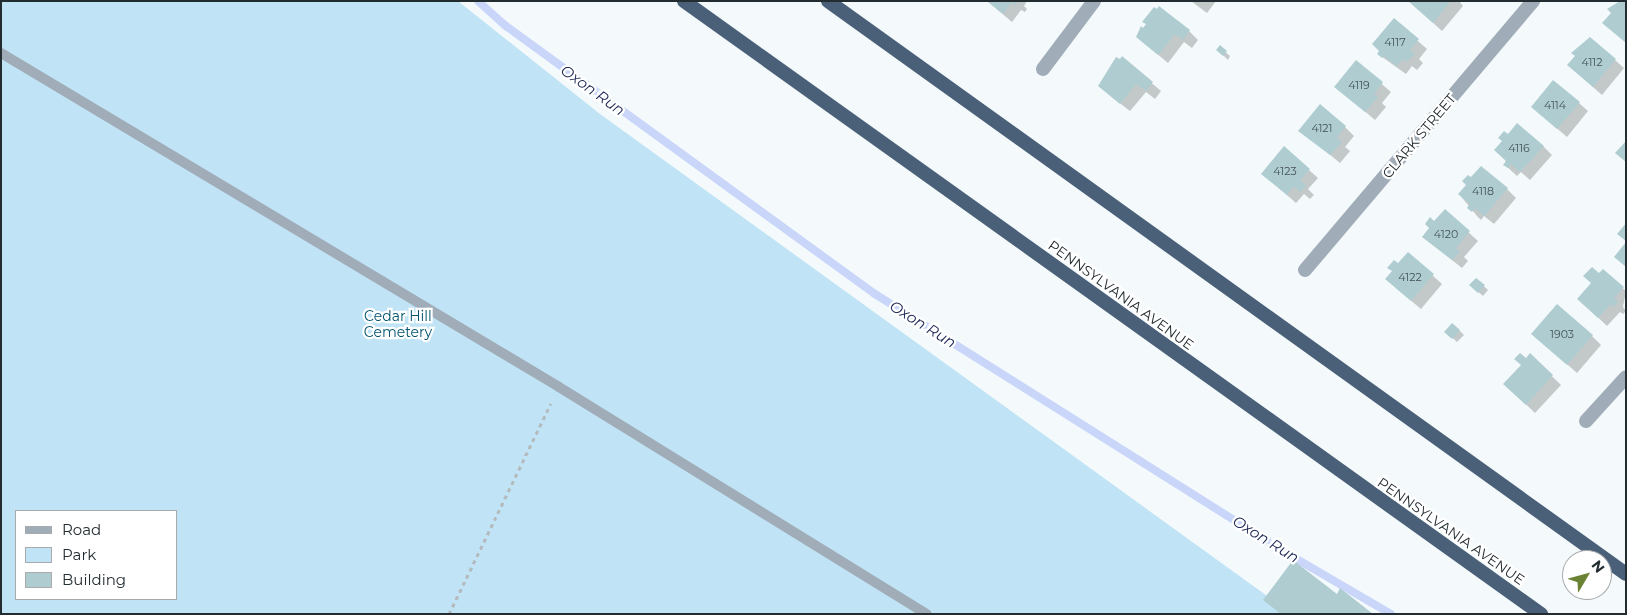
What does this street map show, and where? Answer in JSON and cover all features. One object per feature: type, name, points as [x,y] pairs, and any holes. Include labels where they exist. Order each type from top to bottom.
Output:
[{"type":"highway","name":"PENNSYLVANIA AVENUE","points":[[684,1],[1541,614]]},
{"type":"highway","points":[[828,1],[1626,574]]},
{"type":"street","points":[[1042,69],[1094,1]]},
{"type":"street","name":"CLARK STREET","points":[[1305,270],[1533,1]]},
{"type":"street","points":[[1586,421],[1626,377]]},
{"type":"lane","points":[[1,53],[558,387],[927,614]]},
{"type":"path","points":[[449,614],[558,387]]},
{"type":"green space","name":"Cedar Hill Cemetery","points":[[1,1],[458,1],[600,114],[1292,614],[1,614]]},
{"type":"building","points":[[987,1],[1018,1],[1015,5],[1012,2],[1003,14]]},
{"type":"building","points":[[1408,1],[1451,1],[1433,23]]},
{"type":"building","points":[[1620,1],[1626,1],[1626,43],[1602,23],[1611,13],[1607,9]]},
{"type":"building","points":[[1159,6],[1190,30],[1183,40],[1175,34],[1158,55],[1136,37],[1141,26],[1143,28],[1146,24],[1142,22],[1154,7],[1157,9]]},
{"type":"building","points":[[1394,18],[1419,39],[1410,50],[1415,54],[1407,62],[1403,59],[1397,66],[1384,56],[1382,58],[1377,54],[1379,51],[1372,44]]},
{"type":"building","points":[[1590,37],[1616,59],[1593,87],[1567,65],[1575,56],[1571,53]]},
{"type":"building","points":[[1220,45],[1227,51],[1223,56],[1216,50]]},
{"type":"building","points":[[1122,56],[1153,82],[1146,91],[1136,84],[1120,104],[1098,86],[1116,57],[1120,59]]},
{"type":"building","points":[[1356,60],[1383,82],[1374,94],[1378,97],[1365,112],[1334,87]]},
{"type":"building","points":[[1553,80],[1580,102],[1557,129],[1531,107]]},
{"type":"building","points":[[1320,104],[1346,126],[1337,138],[1342,142],[1330,155],[1298,131]]},
{"type":"building","points":[[1517,123],[1544,146],[1520,172],[1511,164],[1508,168],[1503,165],[1506,161],[1494,150],[1502,141],[1498,138],[1504,131],[1508,134]]},
{"type":"building","points":[[1626,141],[1626,162],[1615,153]]},
{"type":"building","points":[[1284,146],[1310,169],[1300,180],[1306,185],[1300,192],[1294,186],[1287,195],[1261,174]]},
{"type":"building","points":[[1481,166],[1508,188],[1484,216],[1475,208],[1472,212],[1467,208],[1470,204],[1458,194],[1466,185],[1462,181],[1468,175],[1471,177]]},
{"type":"building","points":[[1445,209],[1470,231],[1456,248],[1460,252],[1452,260],[1422,237],[1429,228],[1425,224],[1430,217],[1434,221]]},
{"type":"building","points":[[1626,223],[1626,241],[1617,234]]},
{"type":"building","points":[[1626,242],[1626,267],[1614,257]]},
{"type":"building","points":[[1408,252],[1434,274],[1411,301],[1385,279],[1392,271],[1387,268],[1394,260],[1398,263]]},
{"type":"building","points":[[1592,267],[1599,273],[1603,269],[1624,287],[1614,298],[1618,301],[1614,307],[1611,304],[1598,318],[1577,299],[1591,283],[1583,276]]},
{"type":"building","points":[[1476,278],[1485,285],[1478,293],[1469,285]]},
{"type":"building","points":[[1557,304],[1593,335],[1567,365],[1531,334]]},
{"type":"building","points":[[1452,323],[1460,330],[1452,339],[1444,332]]},
{"type":"building","points":[[1520,353],[1526,358],[1530,353],[1553,375],[1526,405],[1503,384],[1521,365],[1514,359]]},
{"type":"building","points":[[1293,560],[1337,594],[1340,588],[1373,614],[1281,614],[1263,600]]},
{"type":"waterway","name":"Oxon Run","points":[[478,1],[506,26],[875,294],[1295,558],[1391,614]]}]
